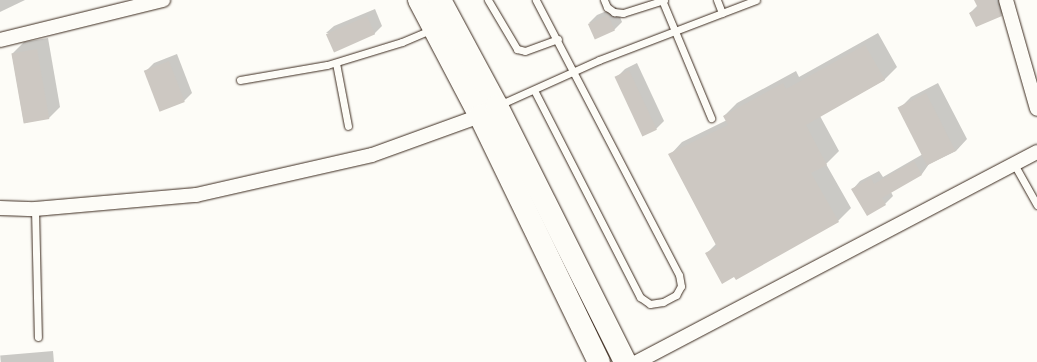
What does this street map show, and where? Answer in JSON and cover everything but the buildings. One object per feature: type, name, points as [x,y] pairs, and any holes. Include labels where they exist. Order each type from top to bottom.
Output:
[{"type":"highway","points":[[419,0],[434,28],[489,111],[625,362]]},
{"type":"highway","points":[[440,0],[599,362]]},
{"type":"street","points":[[0,40],[163,0]]},
{"type":"street","points":[[1008,1],[1037,109]]},
{"type":"street","points":[[0,208],[34,209],[196,195],[372,155],[489,111]]},
{"type":"street","points":[[637,362],[1037,152]]},
{"type":"lane","points":[[488,0],[517,49],[525,51],[558,39]]},
{"type":"lane","points":[[534,90],[640,298],[650,304],[663,302],[676,295],[681,286],[680,275],[575,71],[536,0]]},
{"type":"lane","points":[[604,0],[607,7],[614,12],[623,13],[662,0],[673,31],[711,118]]},
{"type":"lane","points":[[717,0],[722,13]]},
{"type":"lane","points":[[489,111],[575,71],[673,31],[756,0]]},
{"type":"lane","points":[[240,80],[336,63],[402,42],[434,28]]},
{"type":"lane","points":[[336,63],[348,126]]},
{"type":"lane","points":[[1014,164],[1037,205]]},
{"type":"lane","points":[[34,209],[38,337]]}]
